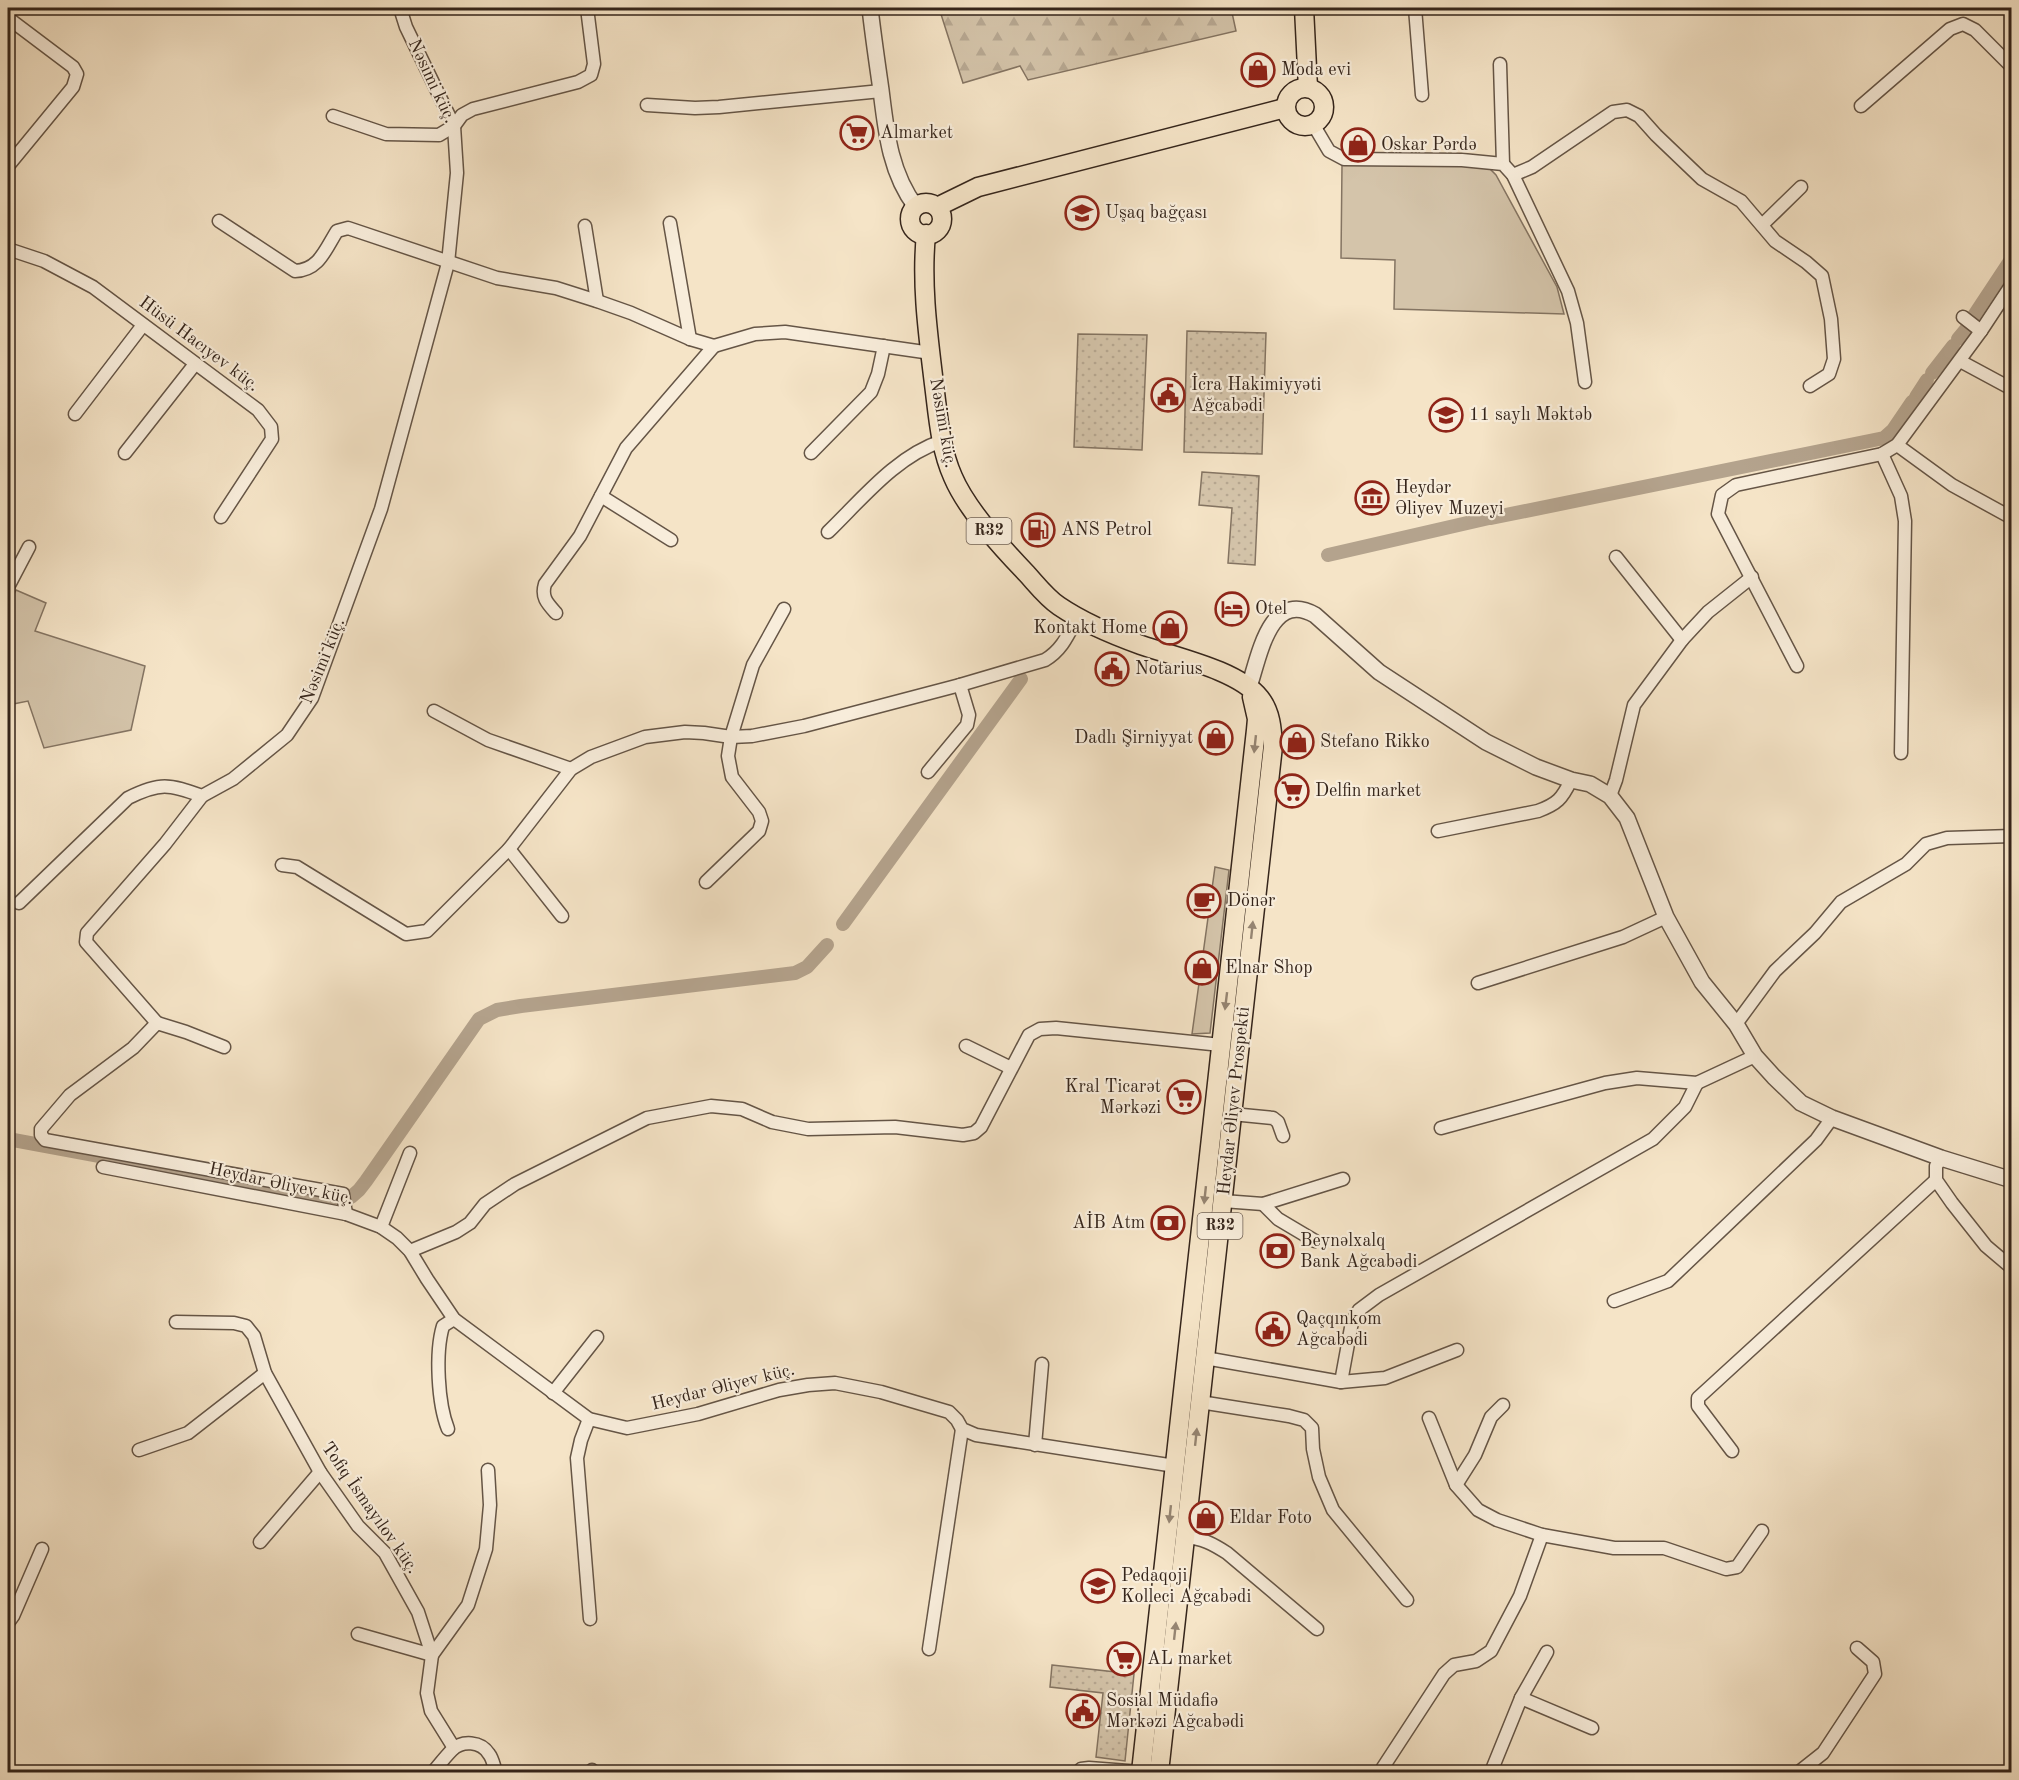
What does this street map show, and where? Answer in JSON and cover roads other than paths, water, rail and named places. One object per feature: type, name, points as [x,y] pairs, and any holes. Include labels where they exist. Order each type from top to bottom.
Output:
[{"type":"main road","points":[[1304,8],[1308,88]]},
{"type":"main road","points":[[1308,88],[1319,95],[1323,101],[1322,114],[1313,124],[1298,125],[1292,121],[1285,108],[1286,102],[1294,91],[1308,88]]},
{"type":"main road","points":[[937,207],[978,187],[1285,108]]},
{"type":"main road","points":[[922,203],[930,203],[937,207],[941,213],[940,227],[926,234],[919,233],[913,228],[910,220],[911,213],[916,207],[922,203]]},
{"type":"main road","name":"Nəsimi küç.","points":[[926,234],[924,282],[942,441],[953,479],[962,494],[989,530],[1040,589],[1077,618],[1138,644],[1233,677],[1249,687]]},
{"type":"main road","name":"R32","points":[[1141,1772],[1256,730],[1256,712],[1249,687]]},
{"type":"main road","name":"Heydar Əliyev Prospekti","points":[[1159,1773],[1273,746],[1272,726],[1267,709],[1249,687]]},
{"type":"street","name":"Nəsimi küç.","points":[[202,796],[233,779],[287,735],[312,698],[381,509],[448,263],[457,173],[454,126],[406,27],[400,8]]},
{"type":"street","points":[[333,116],[386,134],[440,135],[454,126],[462,115],[472,110],[578,82],[591,75],[594,64],[587,8]]},
{"type":"street","points":[[870,8],[886,131],[896,172],[904,192],[916,207]]},
{"type":"street","points":[[1415,8],[1422,95]]},
{"type":"street","points":[[8,18],[73,67],[77,74],[73,87],[8,166]]},
{"type":"street","points":[[1861,106],[1950,29],[1963,24],[1975,30],[2012,67]]},
{"type":"street","points":[[1500,63],[1503,164],[1513,175],[1568,291],[1577,323],[1585,382]]},
{"type":"street","points":[[647,105],[719,107],[881,91]]},
{"type":"street","points":[[1513,175],[1532,167],[1613,112],[1627,110],[1639,116],[1702,179],[1741,201],[1775,241],[1822,276],[1831,319],[1834,358],[1829,374],[1810,386]]},
{"type":"street","points":[[1313,124],[1329,151],[1344,159],[1462,160],[1503,164]]},
{"type":"street","points":[[1762,225],[1801,187]]},
{"type":"street","name":"Nəsimi küç.","points":[[219,221],[295,271],[306,271],[314,266],[337,231],[348,228],[497,278],[556,288],[597,301],[690,339],[714,345],[755,334],[784,332],[931,353]]},
{"type":"street","points":[[670,223],[690,339]]},
{"type":"street","points":[[585,226],[597,301]]},
{"type":"street","name":"Hüsü Hacıyev küç.","points":[[8,249],[44,261],[93,287],[258,410],[271,427],[272,439],[220,517]]},
{"type":"street","points":[[1797,666],[1718,514],[1722,495],[1736,485],[1882,454],[1897,445],[1960,361],[2012,284]]},
{"type":"street","points":[[1963,317],[1981,331]]},
{"type":"street","points":[[75,414],[143,325]]},
{"type":"street","points":[[556,613],[544,598],[542,592],[545,584],[580,536],[626,448],[714,345]]},
{"type":"street","points":[[811,453],[871,392],[878,374],[884,346]]},
{"type":"street","points":[[1960,361],[2012,389]]},
{"type":"street","points":[[125,453],[195,364]]},
{"type":"street","points":[[828,532],[899,464],[916,452],[942,441]]},
{"type":"street","points":[[1897,445],[1952,485],[2012,518]]},
{"type":"street","points":[[1882,454],[1901,496],[1905,521],[1901,753]]},
{"type":"street","points":[[601,496],[671,540]]},
{"type":"street","points":[[8,587],[28,547]]},
{"type":"street","points":[[1616,557],[1682,640]]},
{"type":"street","points":[[1610,796],[1634,705],[1682,640],[1708,612],[1752,577]]},
{"type":"street","points":[[706,882],[759,831],[762,821],[759,812],[732,777],[728,756],[731,737],[753,665],[784,609]]},
{"type":"street","points":[[1249,687],[1269,629],[1276,618],[1284,611],[1307,610],[1379,672],[1486,742],[1536,766],[1571,780],[1590,784],[1610,796],[1627,818],[1666,917],[1701,981],[1736,1024],[1755,1056],[1801,1103],[1832,1118],[1941,1158],[2012,1179]]},
{"type":"street","points":[[282,865],[297,867],[406,934],[427,931],[509,849],[571,769],[591,757],[645,737],[685,732],[731,737],[752,736],[804,726],[960,685],[1045,660],[1062,647],[1077,618]]},
{"type":"street","points":[[928,772],[967,725],[968,706],[960,685]]},
{"type":"street","points":[[434,711],[488,740],[571,769]]},
{"type":"street","points":[[1438,831],[1538,811],[1554,805],[1564,795],[1571,780]]},
{"type":"street","points":[[19,903],[128,798],[145,789],[162,785],[202,796],[165,844],[87,933],[86,942],[157,1023],[224,1047]]},
{"type":"street","points":[[1736,1024],[1775,971],[1815,933],[1841,902],[1906,864],[1926,844],[1947,838],[2012,836]]},
{"type":"street","points":[[509,849],[562,916]]},
{"type":"street","points":[[1478,982],[1623,937],[1666,917]]},
{"type":"street","points":[[157,1023],[133,1048],[70,1095],[41,1130],[41,1135],[45,1140],[343,1194],[346,1214]]},
{"type":"street","points":[[410,1251],[456,1232],[470,1223],[485,1204],[514,1184],[647,1118],[711,1106],[742,1109],[772,1122],[808,1129],[894,1127],[963,1134],[974,1133],[981,1127],[1029,1035],[1040,1029],[1056,1028],[1221,1045]]},
{"type":"street","points":[[966,1046],[1011,1068]]},
{"type":"street","points":[[1441,1128],[1605,1083],[1637,1078],[1697,1083],[1755,1056]]},
{"type":"street","points":[[1341,1382],[1352,1322],[1359,1310],[1379,1295],[1653,1139],[1685,1107],[1697,1083]]},
{"type":"street","points":[[1232,1114],[1273,1118],[1278,1122],[1283,1136]]},
{"type":"street","points":[[1614,1301],[1668,1281],[1816,1140],[1832,1118]]},
{"type":"street","points":[[381,1227],[410,1153]]},
{"type":"street","points":[[1941,1158],[1936,1166],[1936,1180],[1986,1246],[2012,1268]]},
{"type":"street","name":"Heydar Əliyev küç.","points":[[103,1167],[346,1214],[381,1227],[398,1238],[410,1251],[454,1319],[589,1419],[627,1428],[698,1414],[779,1390],[835,1383],[881,1392],[949,1412],[962,1429],[976,1436],[1175,1466]]},
{"type":"street","points":[[1223,1201],[1263,1204],[1343,1179]]},
{"type":"street","points":[[1732,1451],[1698,1406],[1698,1398],[1936,1180]]},
{"type":"street","points":[[1263,1204],[1278,1219],[1316,1241]]},
{"type":"street","points":[[448,1430],[442,1407],[438,1342],[443,1326],[454,1319]]},
{"type":"street","name":"Tofiq İsmayılov küç.","points":[[176,1322],[234,1323],[246,1326],[254,1336],[265,1373],[320,1472],[358,1526],[385,1553],[418,1612],[432,1655],[427,1693],[431,1711],[453,1748]]},
{"type":"street","points":[[553,1393],[597,1337]]},
{"type":"street","points":[[1205,1358],[1341,1382],[1385,1378],[1457,1350]]},
{"type":"street","points":[[1035,1445],[1042,1364]]},
{"type":"street","points":[[140,1450],[188,1433],[265,1373]]},
{"type":"street","points":[[1200,1402],[1304,1420],[1312,1428],[1313,1449],[1319,1477],[1333,1510],[1407,1600]]},
{"type":"street","points":[[1456,1485],[1475,1455],[1491,1417],[1503,1405]]},
{"type":"street","points":[[1429,1418],[1456,1485],[1478,1510],[1497,1520],[1542,1535],[1614,1548],[1664,1548],[1726,1569],[1737,1567],[1762,1531]]},
{"type":"street","points":[[589,1419],[577,1458],[590,1619]]},
{"type":"street","points":[[929,1649],[962,1429]]},
{"type":"street","points":[[358,1634],[432,1655],[468,1605],[486,1550],[490,1505],[488,1470]]},
{"type":"street","points":[[260,1542],[320,1472]]},
{"type":"street","points":[[1380,1773],[1444,1674],[1454,1665],[1476,1661],[1491,1651],[1520,1596],[1542,1535]]},
{"type":"street","points":[[1185,1537],[1200,1538],[1211,1542],[1227,1553],[1317,1629]]},
{"type":"street","points":[[8,1623],[42,1549]]},
{"type":"street","points":[[1799,1773],[1823,1753],[1875,1674],[1874,1662],[1857,1648]]},
{"type":"street","points":[[1491,1773],[1521,1698],[1547,1652]]},
{"type":"street","points":[[1521,1698],[1592,1728]]},
{"type":"street","points":[[433,1773],[453,1748],[462,1743],[472,1743],[482,1747],[490,1755],[496,1773]]},
{"type":"street","points":[[1078,1773],[1081,1769],[1089,1768],[1141,1772]]},
{"type":"waterway","points":[[1973,317],[2012,258]]},
{"type":"waterway","points":[[1958,339],[1968,327]]},
{"type":"waterway","points":[[1932,373],[1953,346]]},
{"type":"waterway","points":[[1916,397],[1927,380]]},
{"type":"waterway","points":[[1491,518],[1884,438],[1893,430],[1912,402]]},
{"type":"waterway","points":[[1328,555],[1489,518]]},
{"type":"waterway","points":[[843,924],[1021,679]]},
{"type":"waterway","points":[[351,1197],[366,1181],[479,1019],[497,1010],[521,1006],[795,973],[807,967],[827,945]]},
{"type":"waterway","points":[[8,1139],[336,1200]]},
{"type":"place","name":"Moda evi","points":[[1258,70]]},
{"type":"place","name":"Almarket","points":[[857,133]]},
{"type":"place","name":"Oskar Pərdə","points":[[1358,145]]},
{"type":"place","name":"Uşaq bağçası","points":[[1082,213]]},
{"type":"place","name":"İcra Hakimiyyəti Ağcabədi","points":[[1168,395]]},
{"type":"place","name":"11 saylı Məktəb","points":[[1446,415]]},
{"type":"place","name":"Heydər Əliyev Muzeyi","points":[[1372,498]]},
{"type":"place","name":"ANS Petrol","points":[[1038,530]]},
{"type":"place","name":"Otel","points":[[1232,609]]},
{"type":"place","name":"Kontakt Home","points":[[1170,628]]},
{"type":"place","name":"Notarius","points":[[1112,669]]},
{"type":"place","name":"Dadlı Şirniyyat","points":[[1216,738]]},
{"type":"place","name":"Stefano Rikko","points":[[1297,742]]},
{"type":"place","name":"Delfin market","points":[[1292,791]]},
{"type":"place","name":"Dönər","points":[[1204,901]]},
{"type":"place","name":"Elnar Shop","points":[[1202,968]]},
{"type":"place","name":"Kral Ticarət Mərkəzi","points":[[1184,1097]]},
{"type":"place","name":"AİB Atm","points":[[1168,1223]]},
{"type":"place","name":"Beynəlxalq Bank Ağcabədi","points":[[1277,1251]]},
{"type":"place","name":"Qaçqınkom Ağcabədi","points":[[1273,1329]]},
{"type":"place","name":"Eldar Foto","points":[[1206,1518]]},
{"type":"place","name":"Pedaqoji Kolleci Ağcabədi","points":[[1098,1586]]},
{"type":"place","name":"AL market","points":[[1124,1659]]},
{"type":"place","name":"Sosial Müdafiə Mərkəzi Ağcabədi","points":[[1083,1711]]}]
